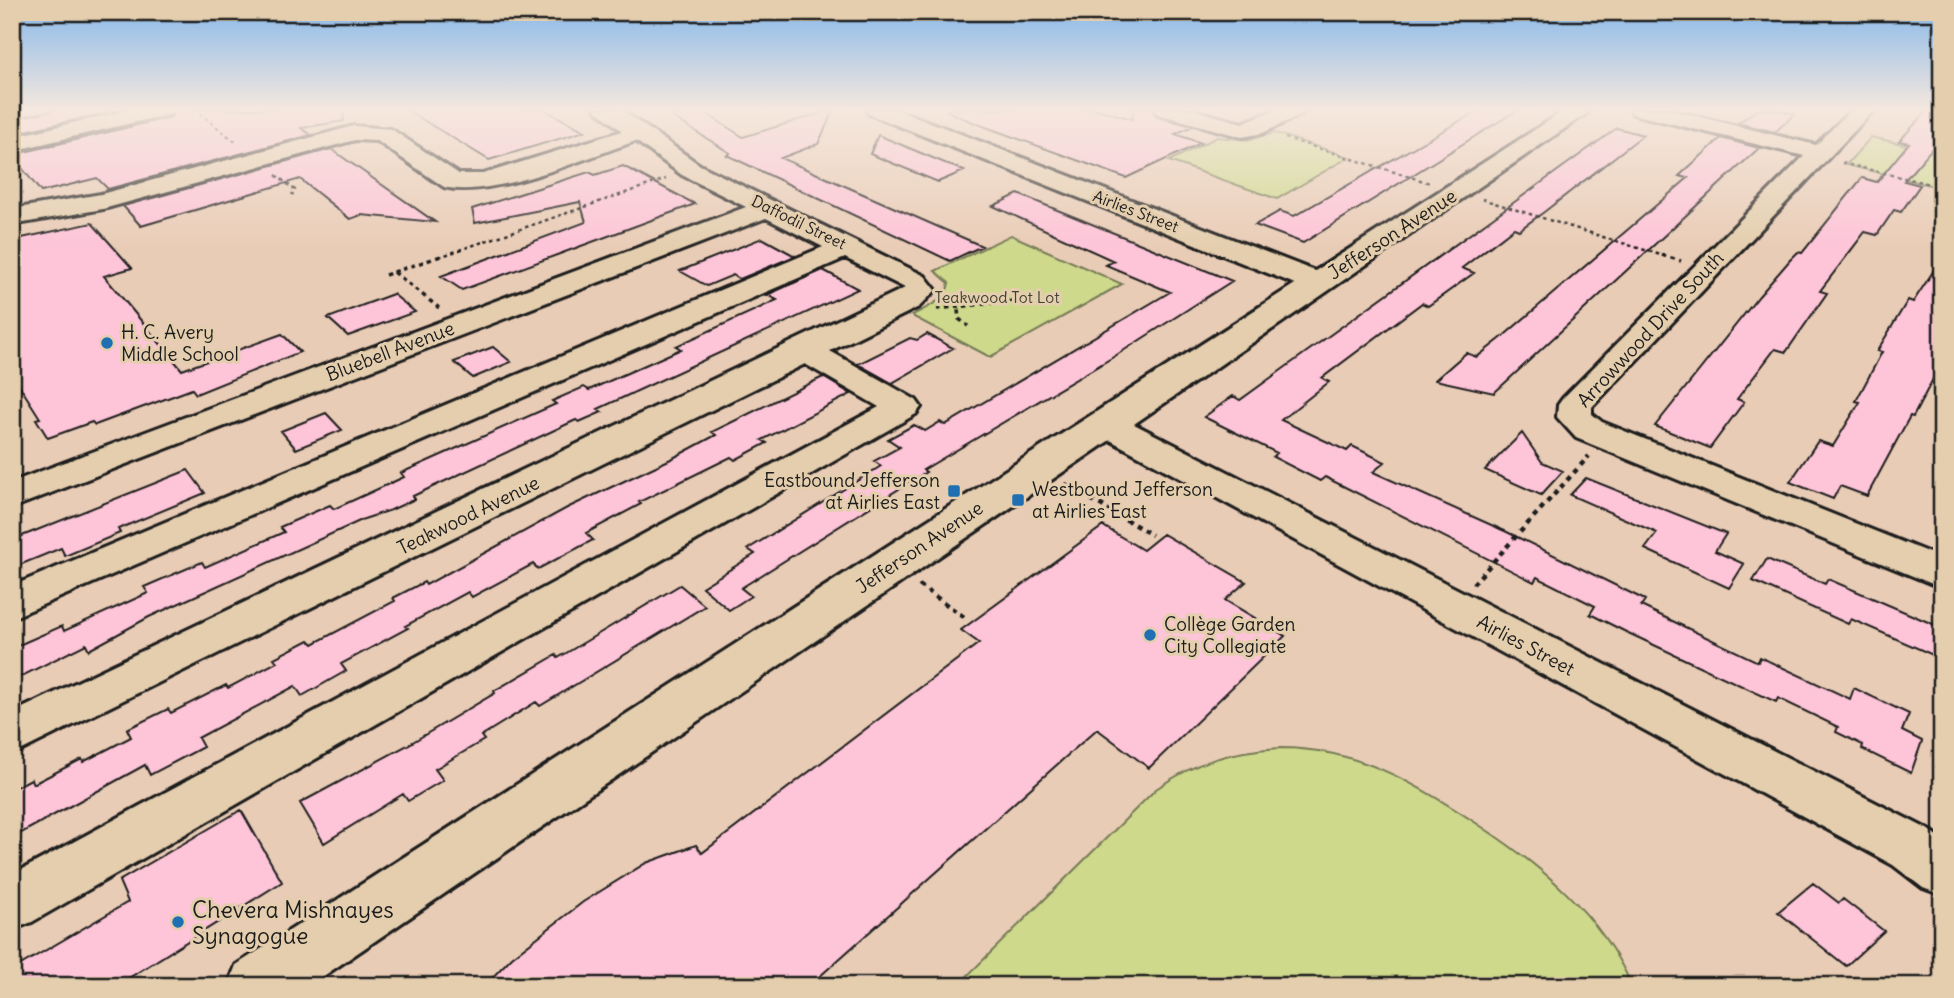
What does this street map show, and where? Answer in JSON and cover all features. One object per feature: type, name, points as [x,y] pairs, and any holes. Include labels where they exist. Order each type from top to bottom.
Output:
[{"type":"street","points":[[12,217],[103,201],[271,156]]},
{"type":"street","points":[[414,156],[453,182],[467,183],[485,182],[568,156]]},
{"type":"street","name":"Daffodil Street","points":[[671,156],[691,170],[848,246],[915,282],[927,299]]},
{"type":"street","name":"Airlies Street","points":[[995,156],[1317,282]]},
{"type":"street","name":"Jefferson Avenue","points":[[257,986],[1511,156]]},
{"type":"street","points":[[1822,156],[1831,158]]},
{"type":"street","name":"Arrowwood Drive South","points":[[1831,158],[1575,404],[1575,417],[1589,430],[1942,574]]},
{"type":"street","name":"Bluebell Avenue","points":[[12,496],[768,208]]},
{"type":"street","points":[[12,603],[848,246]]},
{"type":"street","name":"Teakwood Avenue","points":[[12,735],[908,301],[927,299]]},
{"type":"street","points":[[12,904],[904,407],[806,351]]},
{"type":"street","name":"Airlies Street","points":[[1106,424],[1912,848],[1942,871]]},
{"type":"path","points":[[1831,158],[1942,187]]},
{"type":"path","points":[[385,275],[691,170]]},
{"type":"path","points":[[394,272],[458,324]]},
{"type":"path","points":[[927,299],[958,310],[1002,300],[1013,301]]},
{"type":"path","points":[[958,310],[959,319],[968,326]]},
{"type":"path","points":[[1453,606],[1606,437]]},
{"type":"path","points":[[1061,482],[1152,535]]},
{"type":"green space","points":[[1180,156],[1349,157],[1277,199],[1169,161]]},
{"type":"green space","points":[[1854,156],[1942,156],[1942,188],[1846,165]]},
{"type":"green space","name":"Teakwood Tot Lot","points":[[1011,235],[1122,284],[990,357],[914,317],[913,315],[940,299],[947,289],[949,283],[935,271]]},
{"type":"green space","points":[[1280,748],[1334,754],[1383,770],[1430,794],[1500,839],[1545,874],[1585,913],[1619,960],[1632,986],[957,986],[1156,789],[1185,771],[1215,759]]},
{"type":"building","points":[[12,156],[234,156],[108,189],[97,178],[41,192]]},
{"type":"building","points":[[307,156],[340,156],[435,222],[361,215],[350,219],[300,179],[141,226],[123,206]]},
{"type":"building","points":[[482,156],[504,156],[489,160]]},
{"type":"building","points":[[728,156],[787,156],[781,158],[982,246],[950,261]]},
{"type":"building","points":[[874,156],[927,156],[964,171],[938,182]]},
{"type":"building","points":[[1064,156],[1174,156],[1126,178]]},
{"type":"building","points":[[1400,156],[1444,156],[1303,243],[1255,225],[1280,211],[1294,216]]},
{"type":"building","points":[[1579,156],[1617,156],[1544,212],[1519,230],[1514,228],[1462,268],[1474,273],[1428,306],[1422,303],[1322,378],[1329,382],[1281,420],[1347,451],[1352,446],[1385,462],[1373,472],[1507,532],[1645,600],[1641,606],[1758,662],[1760,657],[1850,699],[1854,688],[1909,714],[1902,731],[1922,741],[1911,773],[1862,749],[1863,745],[1836,732],[1838,727],[1778,698],[1776,702],[1624,631],[1590,614],[1595,606],[1537,577],[1534,582],[1325,477],[1320,481],[1273,457],[1277,453],[1204,417],[1233,396],[1240,400]]},
{"type":"building","points":[[1702,156],[1751,156],[1494,393],[1435,380],[1466,353],[1477,357],[1500,339],[1688,178],[1679,176]]},
{"type":"building","points":[[1899,156],[1926,156],[1904,181],[1920,185],[1901,212],[1894,210],[1877,235],[1865,232],[1820,291],[1827,293],[1786,352],[1775,349],[1737,399],[1744,402],[1710,448],[1655,426],[1759,296],[1798,252],[1802,253],[1862,178],[1877,182]]},
{"type":"building","points":[[623,166],[695,204],[462,290],[441,276],[586,222],[580,202],[475,223],[472,209],[589,172],[595,175]]},
{"type":"building","points":[[1018,194],[1232,281],[1115,356],[923,470],[926,472],[741,588],[751,596],[729,610],[702,587],[755,554],[748,549],[881,466],[874,461],[900,447],[888,439],[914,425],[925,431],[940,422],[945,425],[1170,292],[1106,265],[1114,261],[993,206]]},
{"type":"building","points":[[92,223],[132,268],[104,276],[182,370],[282,334],[300,352],[196,394],[192,389],[95,425],[92,422],[48,438],[36,419],[40,418],[12,374],[12,240]]},
{"type":"building","points":[[762,238],[795,256],[740,279],[733,275],[707,286],[680,271]]},
{"type":"building","points":[[1942,258],[1942,362],[1867,496],[1840,486],[1833,499],[1790,482],[1818,441],[1833,446],[1860,402],[1856,401],[1882,352],[1877,351],[1908,300],[1913,302]]},
{"type":"building","points":[[823,270],[858,289],[598,409],[602,412],[579,422],[576,420],[413,496],[415,499],[364,519],[149,617],[89,650],[86,644],[12,681],[12,648],[62,626],[64,631],[148,593],[144,587],[202,562],[205,567],[284,532],[280,527],[330,505],[334,509],[404,477],[401,473],[556,404],[552,401],[584,387],[589,390],[681,349],[676,346],[777,300],[767,295]]},
{"type":"building","points":[[393,294],[415,312],[348,336],[328,318]]},
{"type":"building","points":[[927,334],[953,348],[892,383],[858,364],[910,338],[917,340]]},
{"type":"building","points":[[493,347],[511,362],[473,378],[454,362]]},
{"type":"building","points":[[823,377],[851,394],[762,440],[767,443],[735,460],[731,457],[639,502],[641,504],[586,533],[593,540],[538,569],[533,564],[472,597],[468,592],[405,626],[408,628],[341,664],[346,671],[302,696],[295,686],[198,738],[203,747],[150,775],[145,765],[12,838],[12,789],[31,779],[33,784],[82,759],[83,762],[131,737],[127,729],[168,709],[171,713],[226,685],[228,688],[277,662],[274,658],[309,640],[313,644],[395,601],[393,598],[424,582],[426,585],[567,508],[716,435],[712,432]]},
{"type":"building","points":[[326,413],[342,430],[296,449],[281,431]]},
{"type":"building","points":[[1522,433],[1542,462],[1563,471],[1541,495],[1485,470]]},
{"type":"building","points":[[188,470],[205,493],[118,529],[120,533],[65,556],[61,548],[12,568],[12,540]]},
{"type":"building","points":[[1586,478],[1726,534],[1715,551],[1744,564],[1729,588],[1645,549],[1657,533],[1570,495]]},
{"type":"building","points":[[1103,526],[1143,550],[1163,534],[1246,582],[1225,600],[1285,636],[1149,768],[1097,729],[809,986],[484,986],[512,957],[583,902],[646,863],[696,845],[702,853],[979,643],[961,630]]},
{"type":"building","points":[[1767,559],[1825,584],[1828,579],[1942,628],[1942,659],[1851,619],[1848,624],[1753,581]]},
{"type":"building","points":[[680,585],[705,606],[540,706],[536,702],[481,736],[484,740],[435,769],[443,780],[408,801],[403,794],[324,843],[300,803],[406,746],[495,693],[494,691],[556,655],[558,658]]},
{"type":"building","name":"Chevera Mishnayes Synagogue","points":[[241,810],[282,882],[116,986],[12,986],[12,970],[128,902],[119,881]]},
{"type":"building","points":[[1813,883],[1839,903],[1843,899],[1884,931],[1846,966],[1778,912]]},
{"type":"place","name":"H. C. Avery Middle School","points":[[107,343]]},
{"type":"place","name":"Eastbound Jefferson at Airlies East","points":[[954,491]]},
{"type":"place","name":"Westbound Jefferson at Airlies East","points":[[1018,500]]},
{"type":"place","name":"Collège Garden City Collegiate","points":[[1150,635]]},
{"type":"place","name":"Chevera Mishnayes Synagogue","points":[[178,922]]}]
